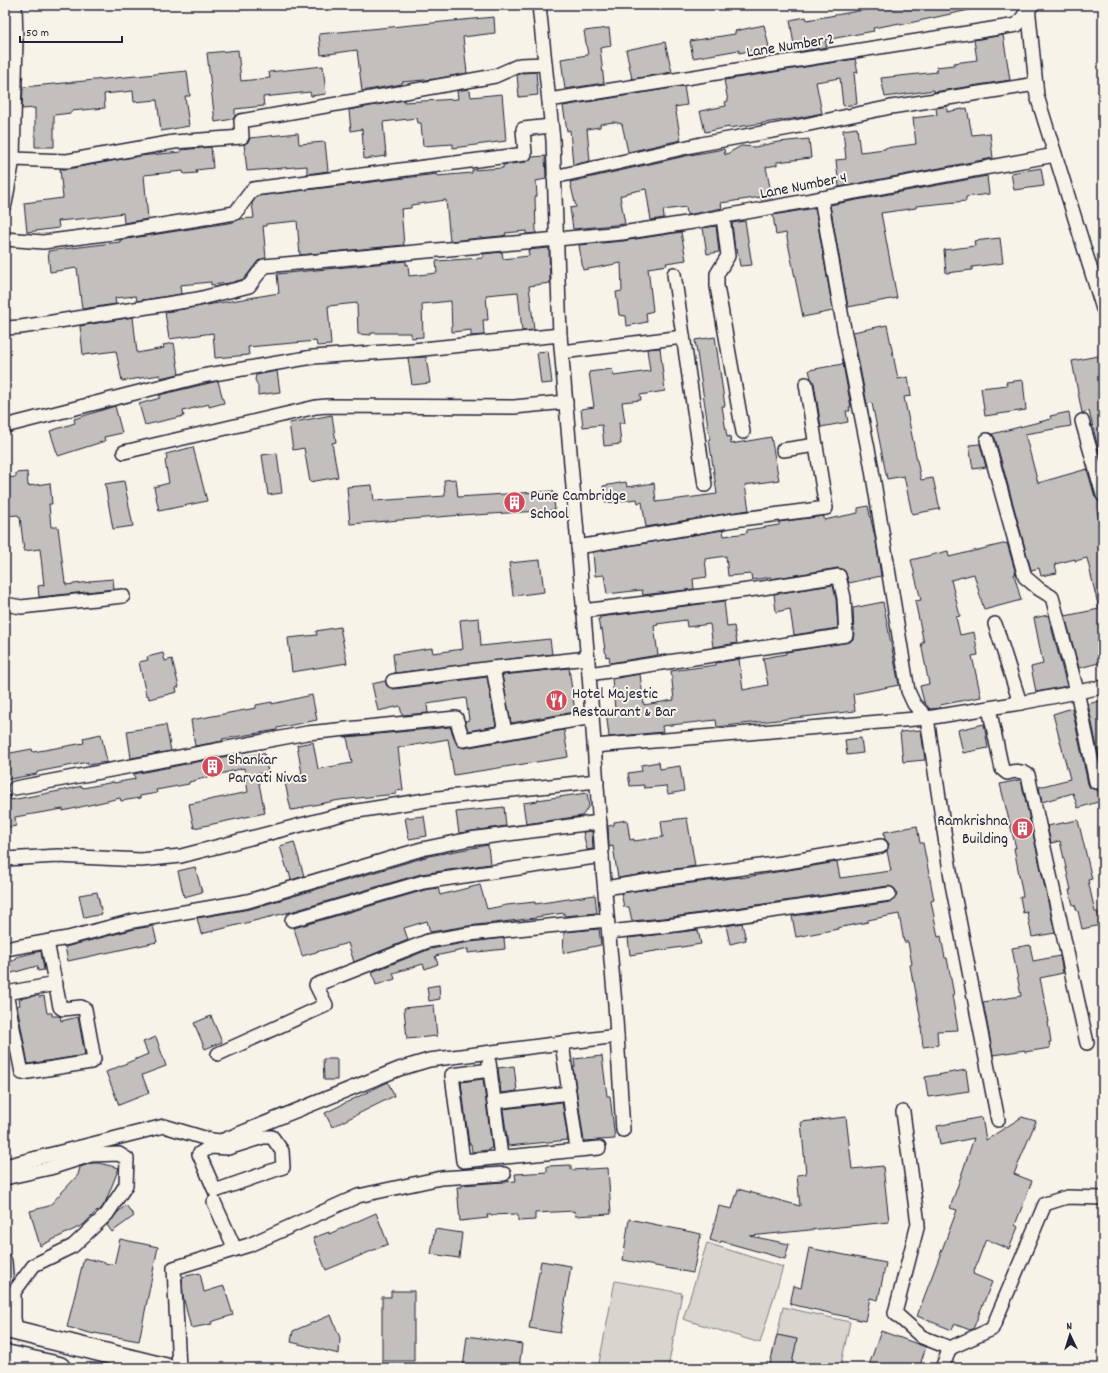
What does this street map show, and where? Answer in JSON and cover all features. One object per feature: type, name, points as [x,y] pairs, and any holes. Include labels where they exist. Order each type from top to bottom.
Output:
[{"type":"highway","points":[[5,1356],[59,1368]]},
{"type":"street","points":[[5,199],[13,160],[16,40],[15,5]]},
{"type":"street","points":[[539,5],[551,126],[560,336],[588,658],[604,888],[615,1004],[623,1130]]},
{"type":"street","points":[[1030,6],[1037,96],[1103,309]]},
{"type":"street","name":"Lane Number 2","points":[[548,100],[1017,25],[1030,6]]},
{"type":"street","points":[[13,160],[67,161],[174,142],[242,137],[241,121],[495,76],[520,65],[545,64]]},
{"type":"street","points":[[554,177],[701,144],[795,127],[891,107],[1036,84]]},
{"type":"street","points":[[5,239],[43,242],[113,233],[220,216],[235,213],[253,189],[525,154],[523,129],[551,126]]},
{"type":"street","name":"Lane Number 4","points":[[5,328],[198,299],[249,286],[264,266],[622,233],[723,217],[1055,155]]},
{"type":"street","points":[[821,198],[844,329],[871,464],[908,691],[914,704],[927,718],[952,884],[998,1120]]},
{"type":"street","points":[[723,217],[728,256],[717,274],[717,286],[743,432]]},
{"type":"street","points":[[674,274],[705,485]]},
{"type":"street","points":[[5,426],[202,376],[313,357],[413,350],[560,336]]},
{"type":"street","points":[[562,352],[683,337]]},
{"type":"street","points":[[578,547],[734,520],[826,508],[806,384]]},
{"type":"street","points":[[124,452],[316,407],[514,407],[566,402]]},
{"type":"street","points":[[1082,421],[1103,495]]},
{"type":"street","points":[[987,440],[1025,577],[1039,589],[1052,597],[1077,691],[1096,782]]},
{"type":"street","points":[[783,450],[816,444]]},
{"type":"street","points":[[583,611],[756,590],[840,576],[844,598],[846,636],[589,674]]},
{"type":"street","points":[[5,604],[21,607],[123,596]]},
{"type":"street","points":[[995,624],[1020,703]]},
{"type":"street","points":[[394,681],[493,668],[588,658]]},
{"type":"street","points":[[493,668],[505,732]]},
{"type":"street","points":[[594,746],[927,718],[1020,703],[1103,687]]},
{"type":"street","points":[[989,708],[1002,769],[1007,773],[1017,771],[1028,775],[1087,1043]]},
{"type":"street","points":[[15,788],[307,733],[456,718],[463,740],[592,718]]},
{"type":"street","points":[[5,859],[58,856],[142,860],[161,859],[181,856],[351,812],[438,798],[597,781]]},
{"type":"street","points":[[5,949],[68,938],[133,921],[248,901],[422,849],[470,839],[600,822]]},
{"type":"street","points":[[604,888],[782,863],[881,846]]},
{"type":"street","points":[[292,920],[423,882],[602,856]]},
{"type":"street","points":[[218,1054],[326,1005],[316,985],[428,941],[469,934],[608,926],[674,925],[889,894]]},
{"type":"street","points":[[46,942],[56,984],[61,1008],[81,1007],[85,1009],[94,1060],[91,1062],[22,1074],[10,1036],[6,993],[56,984]]},
{"type":"street","points":[[5,1166],[164,1126],[210,1144],[228,1148],[263,1137],[272,1137],[282,1151],[283,1167],[214,1191],[199,1154],[210,1144],[221,1141],[399,1069],[429,1060],[617,1036]]},
{"type":"street","points":[[562,1043],[577,1149]]},
{"type":"street","points":[[488,1052],[501,1156]]},
{"type":"street","points":[[490,1070],[452,1075],[462,1161],[501,1156],[599,1148]]},
{"type":"street","points":[[494,1102],[569,1093]]},
{"type":"street","points":[[903,1112],[918,1224],[895,1313],[922,1337],[950,1348]]},
{"type":"street","points":[[5,1178],[50,1168],[91,1154],[119,1154],[127,1159],[126,1185],[107,1214],[73,1246],[34,1265],[14,1292],[14,1318],[10,1330],[166,1368]]},
{"type":"street","points":[[179,1368],[174,1268],[249,1245],[358,1196],[441,1178],[504,1174]]},
{"type":"street","points":[[942,1368],[950,1348],[992,1329],[1045,1204],[1066,1197],[1103,1198]]},
{"type":"street","points":[[214,1202],[235,1249]]},
{"type":"street","points":[[5,1261],[5,1281]]},
{"type":"shaded area","points":[[707,1243],[783,1267],[760,1343],[683,1319]]},
{"type":"shaded area","points":[[615,1281],[682,1293],[668,1368],[598,1368]]},
{"type":"shaded area","points":[[783,1307],[850,1322],[840,1368],[791,1368],[797,1339],[777,1335]]},
{"type":"building","points":[[892,5],[968,5],[969,10],[900,25],[900,23],[873,28],[874,31],[825,40],[827,47],[798,52],[797,45],[794,45],[790,20],[806,17],[807,20]]},
{"type":"building","points":[[494,17],[495,33],[463,37],[467,73],[435,79],[402,82],[402,84],[362,91],[357,50],[321,55],[319,34]]},
{"type":"building","points":[[764,25],[769,47],[739,53],[739,50],[693,58],[690,41],[735,34],[735,31]]},
{"type":"building","points":[[609,28],[611,46],[600,48],[604,83],[565,89],[561,59],[588,55],[584,31]]},
{"type":"building","points":[[1003,35],[1010,80],[934,92],[934,90],[885,97],[881,78],[937,72],[936,67],[977,60],[974,40]]},
{"type":"building","points":[[665,42],[672,72],[632,79],[626,50]]},
{"type":"building","points":[[238,50],[241,81],[270,78],[269,72],[323,66],[326,94],[311,96],[310,92],[263,97],[264,106],[235,109],[235,116],[233,119],[215,122],[207,53]]},
{"type":"building","points":[[855,59],[858,72],[854,73],[857,104],[843,106],[840,78],[816,82],[822,113],[705,132],[700,111],[726,106],[725,102],[728,101],[724,80]]},
{"type":"building","points":[[187,71],[190,96],[185,96],[189,126],[161,131],[157,100],[134,102],[133,91],[104,94],[105,108],[71,111],[71,113],[54,115],[54,147],[35,147],[35,108],[22,109],[23,87]]},
{"type":"building","points":[[536,72],[538,95],[519,97],[517,75]]},
{"type":"building","points":[[684,86],[687,105],[675,107],[681,140],[628,152],[622,124],[614,122],[600,124],[600,127],[587,129],[590,161],[573,165],[570,130],[567,131],[563,106]]},
{"type":"building","points":[[468,89],[471,97],[502,94],[506,141],[453,148],[453,144],[423,146],[421,123],[418,123],[417,118],[383,122],[386,156],[364,159],[362,129],[351,131],[349,110],[404,100],[404,102],[458,99],[457,91]]},
{"type":"building","points":[[947,106],[947,112],[967,108],[972,135],[990,133],[993,158],[839,187],[836,160],[846,159],[843,130],[857,128],[860,152],[916,144],[913,118],[937,115],[936,108]]},
{"type":"building","points":[[298,133],[299,144],[325,142],[328,171],[307,174],[307,166],[247,171],[244,144],[249,141],[250,138]]},
{"type":"building","points":[[809,139],[811,158],[777,162],[777,165],[766,167],[772,198],[761,200],[761,197],[721,203],[722,208],[687,215],[686,207],[663,210],[664,218],[651,220],[646,189],[626,193],[620,196],[625,224],[573,229],[570,208],[576,207],[570,182],[690,155],[724,149],[725,155],[741,146],[755,147],[778,142]]},
{"type":"building","points":[[211,147],[213,168],[196,170],[197,173],[184,174],[183,171],[144,175],[148,219],[124,223],[123,213],[58,221],[59,228],[27,232],[24,203],[63,198],[60,169],[68,169],[139,156],[181,152],[181,150]]},
{"type":"building","points":[[545,156],[546,179],[536,181],[536,233],[526,234],[526,231],[505,233],[506,235],[501,236],[450,241],[446,200],[411,205],[411,208],[401,209],[404,245],[300,255],[297,221],[266,224],[266,226],[263,226],[266,258],[258,261],[244,279],[230,283],[211,285],[211,282],[180,285],[181,294],[137,301],[136,296],[115,298],[116,304],[82,309],[77,268],[50,272],[48,251],[120,242],[120,240],[234,222],[240,219],[254,218],[252,203],[257,196],[437,174],[437,176],[472,173],[472,170],[503,168],[503,165],[526,162],[532,157]]},
{"type":"building","points":[[1041,168],[1044,186],[1014,190],[1011,173]]},
{"type":"building","points":[[987,176],[989,194],[966,197],[966,201],[916,206],[916,208],[881,213],[897,298],[848,307],[830,205]]},
{"type":"building","points":[[815,208],[833,311],[803,317],[786,233],[776,235],[773,215]]},
{"type":"building","points":[[745,221],[752,265],[740,266],[737,249],[735,250],[732,223]]},
{"type":"building","points":[[716,226],[719,252],[707,254],[703,228]]},
{"type":"building","points":[[681,232],[686,260],[648,268],[653,311],[646,313],[647,322],[627,326],[626,316],[619,315],[616,292],[622,291],[621,263],[583,270],[579,245],[623,241]]},
{"type":"building","points":[[1000,238],[1003,263],[972,267],[972,270],[946,273],[944,250],[975,246],[974,241]]},
{"type":"building","points":[[549,248],[550,283],[529,286],[534,330],[522,331],[518,292],[486,295],[488,320],[483,320],[484,335],[471,336],[471,330],[452,332],[451,301],[422,304],[423,337],[411,338],[411,333],[371,333],[371,335],[358,334],[357,303],[328,306],[331,345],[317,346],[316,341],[248,347],[249,355],[215,358],[213,333],[169,339],[165,312],[279,293],[277,274],[406,261],[406,265],[408,264],[409,276],[437,273],[436,261],[483,258],[483,254],[502,252],[503,259],[529,256],[528,250]]},
{"type":"building","points":[[133,317],[137,353],[164,348],[163,345],[174,343],[179,374],[160,378],[160,375],[122,381],[116,351],[83,355],[80,326]]},
{"type":"building","points":[[887,325],[898,379],[908,377],[911,396],[904,397],[921,480],[933,478],[940,509],[912,514],[904,476],[887,479],[872,403],[867,404],[853,332]]},
{"type":"building","points":[[715,337],[725,406],[722,406],[727,437],[730,436],[731,444],[771,437],[779,480],[745,485],[749,510],[646,527],[642,502],[638,503],[637,499],[605,503],[603,486],[626,482],[627,487],[654,483],[656,502],[717,494],[695,340]]},
{"type":"building","points":[[660,348],[665,391],[640,395],[641,400],[622,402],[625,423],[619,423],[621,444],[604,446],[602,425],[583,427],[581,409],[594,407],[589,372],[612,369],[614,376],[650,371],[647,349]]},
{"type":"building","points":[[548,351],[552,383],[541,384],[537,352]]},
{"type":"building","points":[[1103,355],[1103,456],[1100,456],[1089,411],[1082,413],[1072,361]]},
{"type":"building","points":[[426,357],[430,383],[412,385],[408,358]]},
{"type":"building","points":[[843,364],[851,407],[849,407],[850,411],[846,411],[848,422],[821,427],[814,383],[809,370]]},
{"type":"building","points":[[277,371],[280,392],[258,395],[258,386],[255,380],[256,375]]},
{"type":"building","points":[[1023,380],[1026,410],[985,416],[981,388],[1007,385],[1006,382]]},
{"type":"building","points":[[218,381],[224,403],[209,407],[209,404],[183,411],[184,416],[145,425],[139,404],[160,398],[159,396],[163,394]]},
{"type":"building","points":[[115,406],[122,433],[104,437],[105,441],[58,456],[50,431],[75,423],[74,419]]},
{"type":"building","points":[[1069,412],[1071,426],[1025,434],[1038,483],[1087,469],[1095,497],[1099,501],[1100,510],[1097,511],[1101,531],[1103,531],[1103,662],[1079,668],[1065,616],[1099,609],[1087,558],[1075,561],[1075,559],[1055,564],[1057,573],[1041,576],[1039,568],[1031,570],[995,438],[992,434],[1051,419],[1050,416]]},
{"type":"building","points":[[332,415],[336,442],[332,443],[338,477],[310,482],[304,448],[293,450],[289,423]]},
{"type":"building","points":[[980,444],[986,467],[973,469],[969,445]]},
{"type":"building","points":[[193,447],[207,501],[159,511],[154,487],[169,483],[165,461],[167,459],[166,454]]},
{"type":"building","points":[[277,453],[282,493],[268,495],[262,455]]},
{"type":"building","points":[[27,472],[28,486],[50,483],[52,504],[49,504],[51,527],[58,527],[66,585],[113,579],[114,589],[39,597],[38,586],[44,585],[40,549],[24,551],[20,517],[18,515],[5,516],[5,478],[16,477],[16,473]]},
{"type":"building","points":[[456,479],[458,497],[553,491],[555,510],[475,514],[350,524],[347,487],[372,485],[374,501],[445,496],[444,480]]},
{"type":"building","points":[[124,481],[133,526],[113,529],[105,484]]},
{"type":"building","points":[[868,506],[876,542],[881,576],[849,583],[845,571],[838,568],[771,579],[771,577],[752,580],[751,574],[728,576],[726,556],[705,559],[707,577],[693,579],[694,589],[643,595],[642,590],[607,594],[604,575],[595,576],[593,552],[723,530],[724,536],[747,533],[747,530],[779,525],[779,522],[824,516],[824,520],[858,513],[858,508]]},
{"type":"building","points":[[1007,543],[1016,574],[1014,574],[1021,600],[984,610],[974,574],[951,580],[960,616],[956,617],[960,635],[974,632],[978,655],[972,656],[981,697],[940,705],[941,708],[930,709],[924,702],[920,686],[929,684],[921,643],[924,643],[915,601],[921,600],[911,560],[948,551],[949,557]]},
{"type":"building","points":[[540,560],[544,592],[513,596],[509,563]]},
{"type":"building","points":[[833,585],[836,599],[838,628],[794,635],[790,609],[776,612],[774,594]]},
{"type":"building","points":[[724,601],[727,627],[734,626],[737,643],[713,647],[710,624],[687,627],[686,620],[657,624],[658,625],[654,626],[658,655],[610,663],[609,656],[606,657],[602,629],[600,630],[598,619],[600,619],[600,617]]},
{"type":"building","points":[[883,602],[899,685],[853,694],[855,711],[717,727],[716,720],[662,726],[663,732],[609,737],[606,710],[615,709],[612,679],[640,674],[644,705],[674,700],[671,671],[716,665],[716,663],[739,659],[743,690],[768,685],[763,658],[786,654],[786,652],[850,642],[854,635],[853,608]]},
{"type":"building","points":[[1048,615],[1067,686],[1036,692],[1031,667],[1043,664],[1034,618]]},
{"type":"building","points":[[479,618],[481,646],[550,639],[552,654],[395,673],[393,654],[432,648],[433,653],[463,649],[460,620]]},
{"type":"building","points":[[340,627],[347,663],[292,672],[288,638],[317,635],[316,631]]},
{"type":"building","points":[[163,653],[165,661],[172,659],[179,687],[176,688],[177,692],[149,699],[148,695],[146,695],[139,662],[148,660],[147,657]]},
{"type":"building","points":[[569,668],[575,712],[511,723],[502,675]]},
{"type":"building","points":[[487,677],[496,726],[468,731],[465,721],[469,720],[466,698],[427,704],[428,713],[402,715],[400,706],[378,711],[372,684],[385,681],[387,686],[394,689]]},
{"type":"building","points":[[312,695],[317,720],[277,728],[277,730],[222,739],[223,741],[195,746],[191,720],[256,708],[256,705],[272,702],[272,704]]},
{"type":"building","points":[[1103,700],[1103,766],[1101,766],[1088,704]]},
{"type":"building","points":[[1072,708],[1088,784],[1090,788],[1097,790],[1101,801],[1078,808],[1073,793],[1042,802],[1039,787],[1070,779],[1053,714]]},
{"type":"building","points":[[984,724],[988,748],[963,753],[958,730]]},
{"type":"building","points":[[166,725],[171,751],[131,758],[127,731]]},
{"type":"building","points":[[450,727],[457,745],[464,748],[564,730],[568,757],[454,775],[448,739],[398,748],[403,790],[396,791],[396,794],[340,800],[291,810],[284,778],[302,774],[297,745],[313,742],[318,769],[352,763],[347,737]]},
{"type":"building","points":[[921,730],[925,760],[903,762],[900,732]]},
{"type":"building","points":[[101,734],[107,762],[88,765],[88,762],[5,780],[5,754],[32,749],[33,752],[84,743],[83,738]]},
{"type":"building","points":[[861,738],[863,753],[847,755],[845,740]]},
{"type":"building","points":[[264,753],[268,772],[257,774],[265,813],[194,828],[189,804],[248,792],[244,768],[189,782],[189,784],[156,790],[157,793],[140,796],[140,798],[121,801],[120,798],[63,811],[63,809],[15,817],[16,826],[5,828],[5,795],[10,795],[11,800],[82,786],[83,788],[135,779],[134,774],[228,756],[228,759]]},
{"type":"building","points":[[659,762],[660,769],[680,766],[684,791],[668,794],[666,786],[644,788],[644,785],[630,786],[628,773],[642,771],[641,765]]},
{"type":"building","points":[[1021,780],[1055,933],[1032,937],[1027,912],[1023,913],[1020,897],[1023,896],[1014,848],[1016,848],[1000,784]]},
{"type":"building","points":[[587,793],[589,806],[582,816],[526,824],[523,803]]},
{"type":"building","points":[[504,807],[506,826],[459,833],[456,812]]},
{"type":"building","points":[[424,816],[427,836],[409,839],[405,818]]},
{"type":"building","points":[[687,818],[695,866],[618,878],[613,846],[609,847],[608,826],[614,825],[614,822],[627,820],[630,840],[634,839],[634,841],[663,837],[661,821]]},
{"type":"building","points":[[1078,820],[1092,879],[1088,880],[1095,912],[1098,912],[1101,925],[1082,929],[1078,911],[1075,905],[1073,905],[1069,890],[1071,890],[1060,841],[1051,843],[1047,826]]},
{"type":"building","points":[[917,826],[920,843],[923,843],[934,900],[931,901],[938,937],[941,936],[945,958],[947,958],[954,995],[952,995],[958,1030],[937,1031],[938,1045],[923,1047],[922,1027],[910,965],[912,964],[908,942],[904,942],[899,914],[868,920],[868,922],[837,928],[838,929],[796,937],[792,916],[891,902],[896,897],[897,893],[892,887],[888,886],[673,917],[632,921],[629,907],[624,907],[621,893],[740,878],[837,862],[840,878],[891,871],[887,851],[889,844],[885,839],[884,832]]},
{"type":"building","points":[[592,831],[593,849],[587,850],[583,832]]},
{"type":"building","points":[[294,842],[304,876],[291,880],[280,846]]},
{"type":"building","points":[[488,845],[490,864],[421,874],[290,912],[201,934],[197,918],[250,909],[429,856]]},
{"type":"building","points":[[195,867],[202,892],[184,897],[178,871]]},
{"type":"building","points":[[480,885],[487,909],[507,905],[535,902],[535,904],[595,895],[597,913],[564,916],[564,913],[430,932],[427,921],[404,928],[408,940],[354,962],[348,943],[302,956],[294,928],[425,890],[438,888],[440,895]]},
{"type":"building","points":[[97,892],[102,914],[84,918],[79,895]]},
{"type":"building","points":[[742,923],[746,940],[730,944],[726,926]]},
{"type":"building","points":[[153,926],[157,942],[68,961],[65,947],[135,929]]},
{"type":"building","points":[[599,929],[601,945],[563,953],[564,932]]},
{"type":"building","points":[[698,930],[701,944],[630,955],[628,938]]},
{"type":"building","points":[[504,938],[505,949],[468,953],[468,949],[435,956],[438,964],[425,969],[423,964],[393,973],[395,979],[376,985],[372,972],[430,949]]},
{"type":"building","points":[[1030,945],[1033,961],[1060,956],[1063,973],[1040,978],[1049,1022],[1051,1042],[1049,1042],[1050,1048],[993,1055],[983,1002],[1021,996],[1012,948]]},
{"type":"building","points":[[41,951],[44,970],[38,971],[37,966],[5,975],[5,964],[17,959],[16,957]]},
{"type":"building","points":[[439,985],[440,999],[429,1001],[427,987]]},
{"type":"building","points":[[38,995],[39,997],[44,996],[47,1013],[52,1013],[52,1016],[60,1016],[61,1021],[78,1017],[85,1055],[28,1064],[17,1006],[20,1005],[19,999]]},
{"type":"building","points":[[434,1005],[437,1036],[407,1039],[404,1008]]},
{"type":"building","points":[[211,1016],[222,1042],[205,1049],[194,1023]]},
{"type":"building","points":[[156,1037],[166,1066],[142,1075],[149,1093],[119,1105],[106,1072],[148,1054],[143,1042]]},
{"type":"building","points":[[602,1056],[607,1096],[610,1096],[615,1139],[584,1141],[573,1067],[575,1067],[574,1059]]},
{"type":"building","points":[[323,1059],[337,1059],[337,1080],[324,1080]]},
{"type":"building","points":[[514,1066],[517,1091],[501,1093],[498,1068]]},
{"type":"building","points":[[966,1070],[969,1091],[928,1097],[925,1077]]},
{"type":"building","points":[[483,1079],[492,1148],[489,1150],[472,1152],[471,1144],[469,1144],[461,1082]]},
{"type":"building","points":[[388,1082],[394,1096],[332,1127],[325,1113]]},
{"type":"building","points":[[562,1102],[568,1140],[508,1146],[503,1109]]},
{"type":"building","points":[[846,1117],[852,1169],[883,1166],[889,1222],[750,1236],[789,1244],[785,1259],[721,1241],[720,1243],[710,1240],[719,1206],[732,1209],[738,1189],[800,1206],[797,1175],[806,1174],[801,1122]]},
{"type":"building","points":[[982,1117],[986,1140],[1022,1117],[1036,1121],[1014,1174],[1032,1181],[1015,1225],[1018,1227],[1009,1249],[986,1239],[973,1274],[992,1282],[973,1329],[970,1330],[954,1324],[952,1330],[917,1316],[957,1210],[950,1208],[974,1138],[940,1145],[937,1126]]},
{"type":"building","points":[[92,1163],[99,1163],[119,1168],[105,1203],[101,1209],[83,1225],[40,1246],[30,1211],[49,1206],[78,1175],[80,1167]]},
{"type":"building","points":[[571,1165],[571,1170],[608,1168],[611,1214],[575,1216],[574,1211],[535,1213],[535,1220],[518,1221],[518,1214],[487,1215],[488,1218],[460,1221],[457,1187],[462,1187],[462,1185],[516,1181],[515,1174],[547,1172],[547,1166]]},
{"type":"building","points":[[126,1205],[134,1216],[112,1232],[107,1225]]},
{"type":"building","points":[[376,1213],[388,1244],[326,1270],[313,1238],[329,1232],[329,1234]]},
{"type":"building","points":[[629,1219],[701,1234],[693,1273],[623,1260]]},
{"type":"building","points":[[435,1229],[462,1233],[459,1258],[431,1254]]},
{"type":"building","points":[[120,1239],[158,1247],[139,1341],[94,1334],[67,1327],[84,1258],[114,1265]]},
{"type":"building","points":[[809,1248],[886,1263],[878,1300],[870,1298],[865,1321],[790,1304],[794,1286],[801,1288]]},
{"type":"building","points":[[541,1261],[571,1266],[560,1333],[529,1328]]},
{"type":"building","points":[[200,1273],[204,1292],[224,1286],[233,1315],[211,1322],[212,1324],[191,1328],[183,1296],[182,1277]]},
{"type":"building","points":[[391,1291],[414,1291],[414,1361],[382,1361],[382,1297],[391,1297]]},
{"type":"building","points":[[331,1315],[340,1338],[339,1354],[291,1342],[293,1331]]},
{"type":"building","points":[[881,1331],[926,1347],[919,1368],[868,1368]]},
{"type":"building","points":[[777,1335],[797,1339],[791,1368],[769,1368]]},
{"type":"building","points":[[467,1336],[522,1344],[519,1368],[463,1368]]},
{"type":"place","name":"Pune Cambridge School","points":[[514,503]]},
{"type":"place","name":"Hotel Majestic Restaurant & Bar","points":[[557,701]]},
{"type":"place","name":"Shankar Parvati Nivas","points":[[212,767]]},
{"type":"place","name":"Ramkrishna Building","points":[[1023,828]]}]
